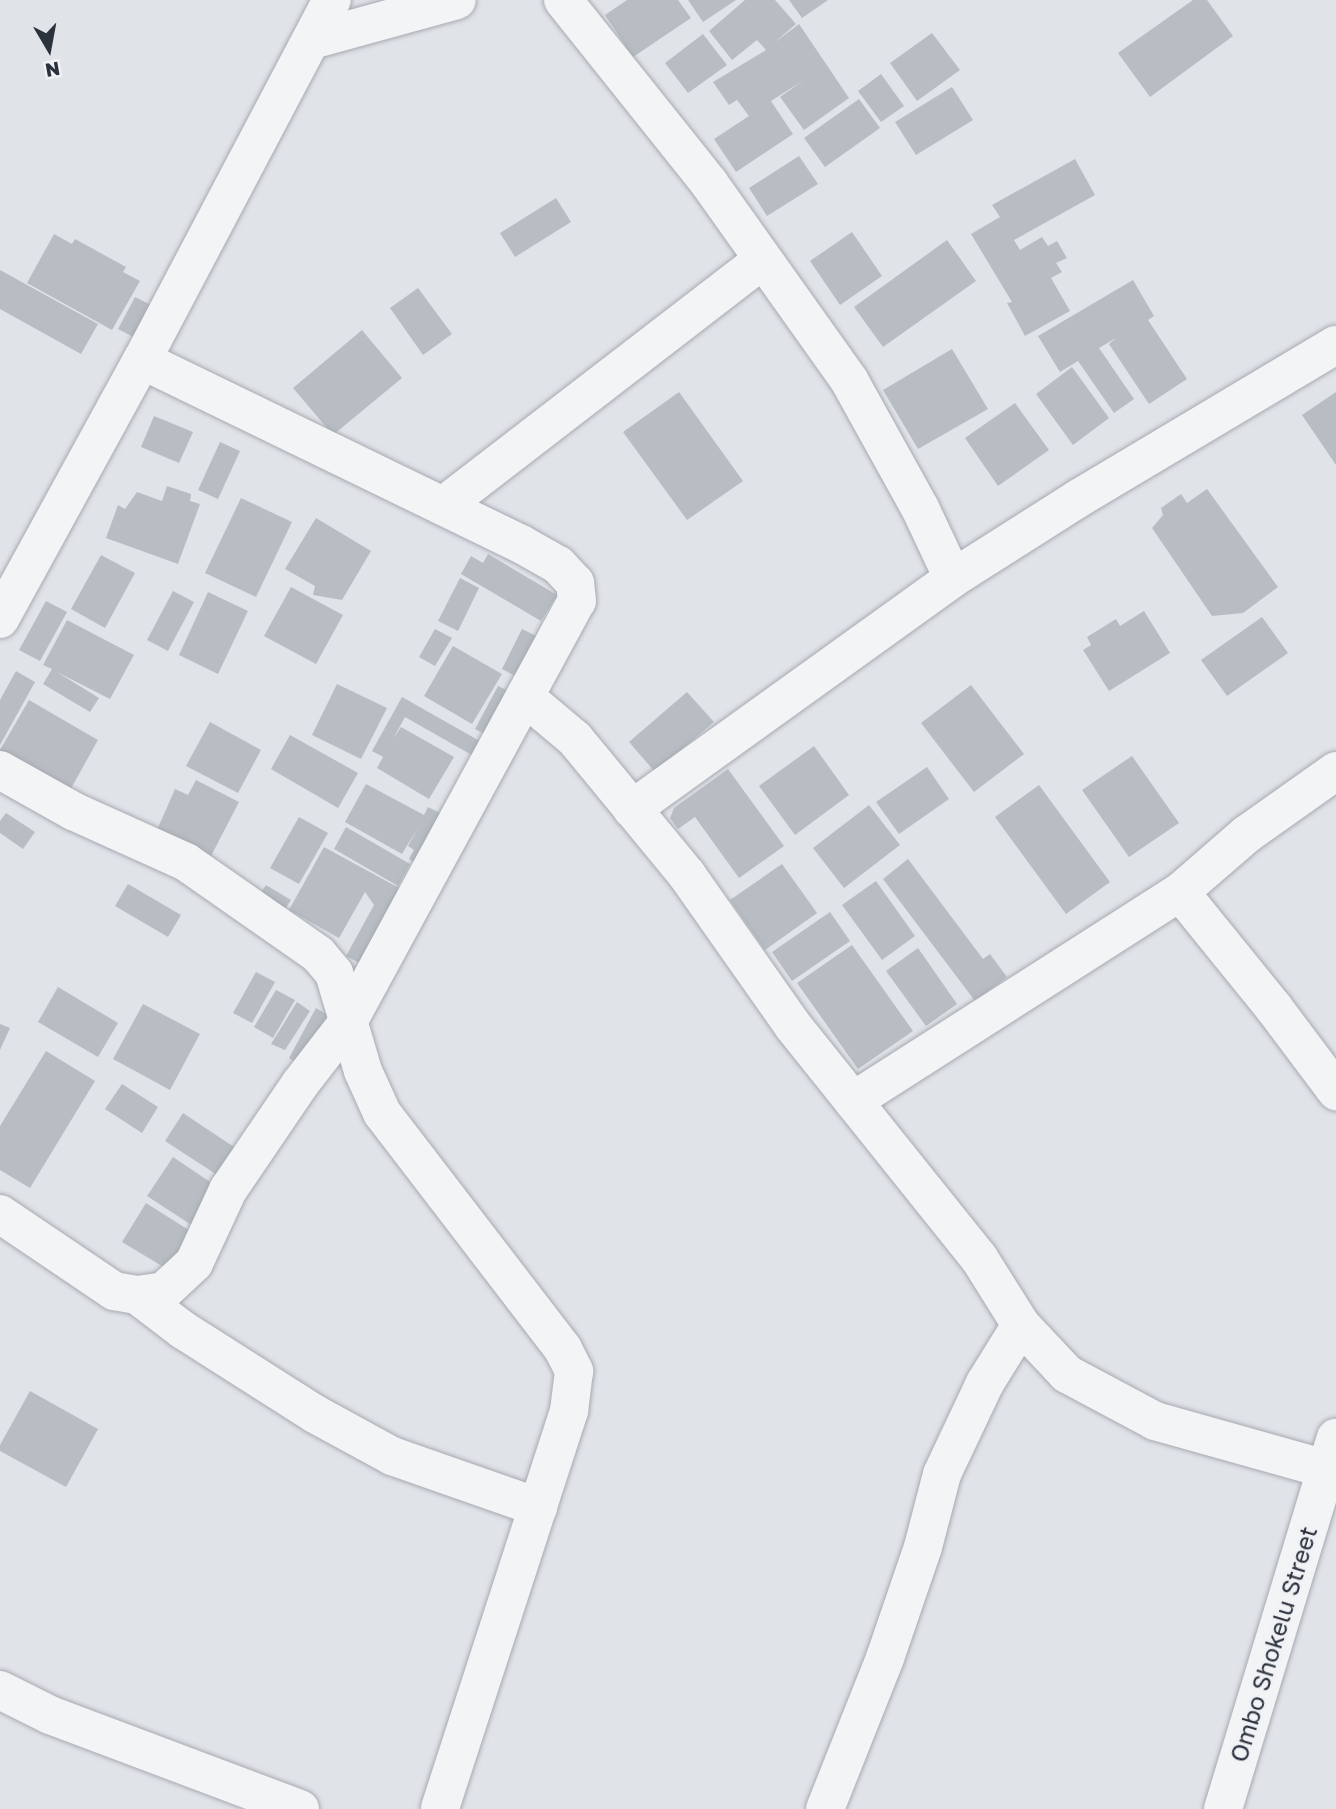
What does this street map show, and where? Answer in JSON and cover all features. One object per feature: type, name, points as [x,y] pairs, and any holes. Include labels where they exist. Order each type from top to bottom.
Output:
[{"type":"street","points":[[0,619],[142,360],[332,0]]},
{"type":"street","points":[[312,40],[457,0]]},
{"type":"street","points":[[563,0],[709,183],[849,380],[920,508],[953,578]]},
{"type":"street","points":[[443,506],[762,260]]},
{"type":"street","points":[[632,809],[953,578],[1079,498],[1336,345]]},
{"type":"street","points":[[0,1214],[114,1291],[137,1295],[164,1291],[194,1263],[228,1190],[300,1084],[348,1022],[577,601],[575,583],[558,565],[142,360]]},
{"type":"street","points":[[525,697],[576,739],[687,876],[793,1026],[979,1258],[1021,1325],[1067,1374],[1155,1421],[1331,1454]]},
{"type":"street","points":[[0,769],[73,811],[186,862],[318,954],[334,973],[363,1071],[382,1113],[563,1349],[573,1371],[569,1411],[440,1809]]},
{"type":"street","points":[[853,1101],[1180,892],[1247,834],[1336,771]]},
{"type":"street","points":[[1180,892],[1274,1007],[1336,1091]]},
{"type":"street","points":[[137,1295],[183,1330],[315,1414],[392,1456],[538,1507]]},
{"type":"street","points":[[825,1809],[885,1658],[922,1547],[942,1474],[985,1383],[1021,1325]]},
{"type":"street","name":"Ombo Shokelu Street","points":[[1223,1809],[1331,1454]]},
{"type":"street","points":[[0,1690],[50,1715],[300,1809]]},
{"type":"building","points":[[627,0],[678,0],[691,18],[633,57],[605,15]]},
{"type":"building","points":[[688,0],[736,0],[703,22]]},
{"type":"building","points":[[745,0],[775,0],[796,24],[774,43],[799,24],[849,98],[804,130],[780,97],[804,80],[771,101],[793,134],[736,172],[714,139],[749,116],[737,100],[729,105],[713,82],[766,50],[757,40],[732,60],[709,31]]},
{"type":"building","points":[[789,0],[828,0],[802,18]]},
{"type":"building","points":[[1193,0],[1207,0],[1233,36],[1150,97],[1118,53]]},
{"type":"building","points":[[932,33],[960,70],[917,101],[890,63]]},
{"type":"building","points":[[703,34],[727,65],[688,93],[665,63]]},
{"type":"building","points":[[881,74],[904,106],[881,122],[858,91]]},
{"type":"building","points":[[952,87],[973,120],[916,155],[895,122]]},
{"type":"building","points":[[859,99],[880,128],[825,167],[804,138]]},
{"type":"building","points":[[799,156],[818,184],[767,216],[749,188]]},
{"type":"building","points":[[1075,159],[1095,195],[1014,240],[1020,250],[1042,237],[1048,246],[1057,241],[1067,258],[1056,263],[1062,272],[1051,278],[1070,311],[1025,336],[1007,303],[1012,302],[971,234],[1000,217],[992,205]]},
{"type":"building","points":[[556,198],[571,222],[515,257],[500,233]]},
{"type":"building","points":[[852,232],[882,276],[840,305],[810,261]]},
{"type":"building","points":[[54,234],[72,244],[75,239],[126,267],[123,272],[140,281],[112,330],[27,283]]},
{"type":"building","points":[[947,240],[976,281],[883,347],[854,307]]},
{"type":"building","points":[[0,270],[98,324],[81,354],[0,309]]},
{"type":"building","points":[[1133,280],[1154,316],[1148,320],[1187,379],[1149,404],[1109,344],[1116,338],[1099,348],[1134,399],[1114,413],[1078,361],[1060,372],[1038,336]]},
{"type":"building","points":[[418,288],[452,334],[423,355],[390,308]]},
{"type":"building","points":[[135,297],[159,309],[141,341],[118,329]]},
{"type":"building","points":[[362,330],[402,378],[333,435],[293,388]]},
{"type":"building","points":[[952,349],[988,409],[918,449],[883,390]]},
{"type":"building","points":[[1072,367],[1109,418],[1073,445],[1036,394]]},
{"type":"building","points":[[679,392],[743,481],[687,520],[623,432]]},
{"type":"building","points":[[1336,392],[1336,465],[1302,415]]},
{"type":"building","points":[[1015,403],[1049,450],[998,486],[965,438]]},
{"type":"building","points":[[154,416],[193,432],[179,463],[141,447]]},
{"type":"building","points":[[220,442],[240,451],[218,499],[198,490]]},
{"type":"building","points":[[167,486],[191,494],[190,501],[200,504],[178,564],[106,538],[118,505],[125,509],[137,492],[162,501]]},
{"type":"building","points":[[1207,489],[1278,587],[1243,613],[1212,616],[1152,528],[1163,515],[1161,508],[1181,494],[1187,503]]},
{"type":"building","points":[[241,498],[292,522],[256,597],[205,573]]},
{"type":"building","points":[[316,518],[371,551],[342,600],[313,595],[315,586],[285,569]]},
{"type":"building","points":[[488,554],[557,595],[541,621],[461,574],[471,556],[483,563]]},
{"type":"building","points":[[101,555],[135,573],[105,628],[71,609]]},
{"type":"building","points":[[460,578],[479,588],[458,631],[438,621]]},
{"type":"building","points":[[291,587],[343,615],[316,664],[264,636]]},
{"type":"building","points":[[173,591],[194,602],[168,651],[147,640]]},
{"type":"building","points":[[208,592],[248,611],[218,674],[179,655]]},
{"type":"building","points":[[46,601],[67,612],[40,661],[19,650]]},
{"type":"building","points":[[1144,611],[1170,653],[1109,691],[1083,650],[1091,645],[1087,637],[1116,619],[1120,626]]},
{"type":"building","points":[[1262,617],[1288,653],[1227,696],[1201,660]]},
{"type":"building","points":[[67,620],[134,655],[110,699],[57,672],[99,698],[90,712],[43,684],[52,669],[43,665]]},
{"type":"building","points":[[435,629],[452,638],[435,666],[419,657]]},
{"type":"building","points":[[522,629],[544,640],[523,680],[502,669]]},
{"type":"building","points":[[453,646],[502,674],[472,724],[424,696]]},
{"type":"building","points":[[16,671],[35,682],[0,745],[0,700]]},
{"type":"building","points":[[337,684],[387,708],[361,759],[312,735]]},
{"type":"building","points":[[971,685],[1024,754],[974,792],[921,723]]},
{"type":"building","points":[[498,686],[515,694],[492,738],[475,729]]},
{"type":"building","points":[[687,692],[714,722],[655,772],[629,742]]},
{"type":"building","points":[[402,697],[485,744],[477,758],[405,717],[393,739],[401,727],[454,757],[429,799],[377,768],[383,757],[372,751]]},
{"type":"building","points":[[29,700],[98,740],[64,801],[0,765],[0,750]]},
{"type":"building","points":[[210,722],[261,750],[238,793],[186,766]]},
{"type":"building","points":[[290,735],[358,773],[338,808],[271,769]]},
{"type":"building","points":[[814,746],[849,795],[795,835],[759,786]]},
{"type":"building","points":[[1132,756],[1179,823],[1129,857],[1082,790]]},
{"type":"building","points":[[927,767],[949,799],[899,834],[876,802]]},
{"type":"building","points":[[728,769],[784,846],[739,878],[695,817],[678,829],[670,818],[674,808]]},
{"type":"building","points":[[196,780],[239,802],[210,858],[157,830],[175,789],[188,795]]},
{"type":"building","points":[[366,784],[424,815],[428,807],[446,816],[422,866],[409,859],[414,850],[408,846],[419,826],[402,854],[345,822]]},
{"type":"building","points":[[1039,785],[1110,882],[1066,914],[995,817]]},
{"type":"building","points":[[869,805],[900,845],[844,888],[813,848]]},
{"type":"building","points":[[6,813],[35,832],[23,849],[0,833],[0,821]]},
{"type":"building","points":[[299,817],[328,833],[299,884],[270,868]]},
{"type":"building","points":[[346,827],[410,864],[398,886],[334,849]]},
{"type":"building","points":[[324,847],[412,895],[371,969],[346,956],[374,905],[365,892],[339,938],[289,910]]},
{"type":"building","points":[[908,859],[983,959],[990,954],[1007,977],[975,1001],[883,879]]},
{"type":"building","points":[[782,864],[817,913],[765,950],[730,900]]},
{"type":"building","points":[[876,881],[915,936],[882,960],[842,905]]},
{"type":"building","points":[[128,884],[181,915],[168,937],[115,906]]},
{"type":"building","points":[[266,885],[291,900],[279,918],[254,903]]},
{"type":"building","points":[[830,912],[850,941],[792,981],[772,952]]},
{"type":"building","points":[[852,945],[913,1031],[858,1069],[797,983]]},
{"type":"building","points":[[918,948],[957,1004],[926,1026],[886,971]]},
{"type":"building","points":[[256,972],[275,982],[252,1023],[233,1013]]},
{"type":"building","points":[[58,987],[118,1023],[98,1057],[38,1022]]},
{"type":"building","points":[[276,990],[295,1000],[273,1038],[254,1027]]},
{"type":"building","points":[[297,1002],[310,1011],[285,1050],[271,1044]]},
{"type":"building","points":[[143,1004],[200,1034],[170,1090],[113,1059]]},
{"type":"building","points":[[316,1008],[333,1018],[306,1068],[289,1058]]},
{"type":"building","points":[[0,1024],[10,1028],[0,1050]]},
{"type":"building","points":[[46,1051],[95,1081],[30,1188],[0,1170],[0,1126]]},
{"type":"building","points":[[122,1084],[158,1107],[142,1133],[105,1109]]},
{"type":"building","points":[[183,1113],[243,1153],[225,1180],[165,1141]]},
{"type":"building","points":[[173,1157],[222,1190],[196,1228],[147,1196]]},
{"type":"building","points":[[146,1203],[195,1234],[172,1272],[122,1242]]},
{"type":"building","points":[[30,1391],[98,1429],[66,1487],[0,1451],[0,1445]]}]
